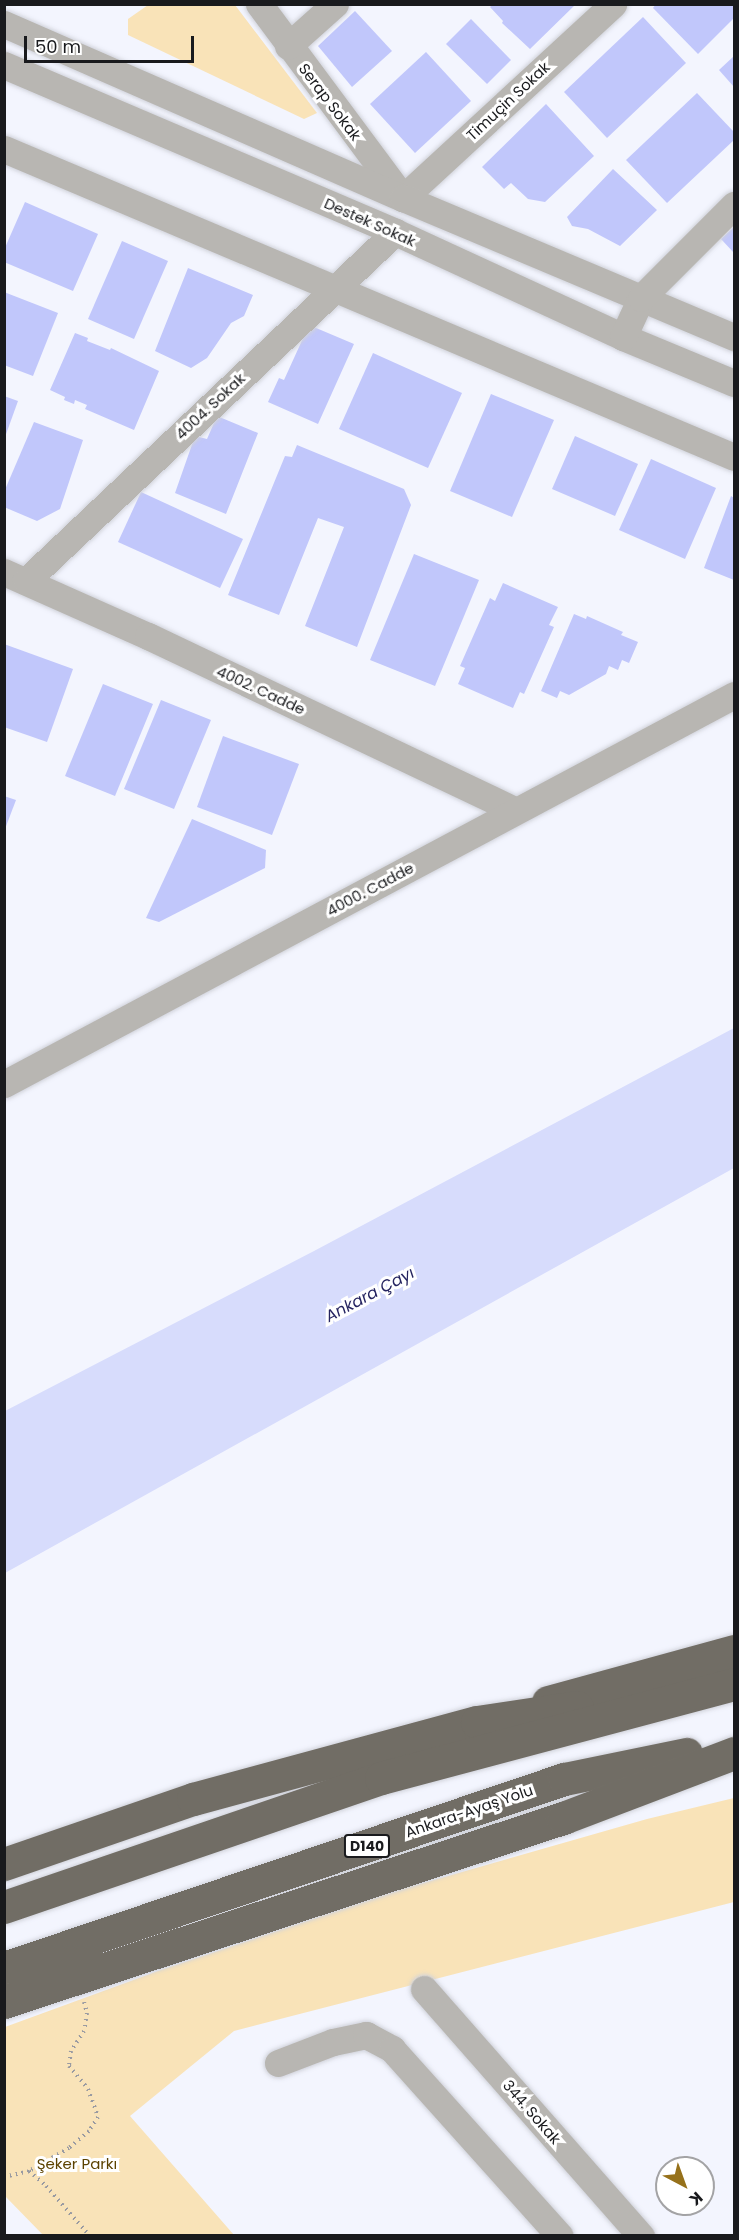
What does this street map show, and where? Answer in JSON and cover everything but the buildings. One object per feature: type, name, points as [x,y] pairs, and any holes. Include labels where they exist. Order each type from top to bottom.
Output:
[{"type":"highway","points":[[4,1864],[193,1799],[735,1651]]},
{"type":"highway","points":[[477,1722],[734,1684]]},
{"type":"highway","points":[[4,1907],[381,1778],[734,1684]]},
{"type":"highway","name":"Ankara-Ayaş Yolu","points":[[4,1968],[564,1779],[735,1744]]},
{"type":"highway","points":[[4,2002],[563,1818],[735,1753]]},
{"type":"street","name":"Serap Sokak","points":[[259,4],[403,198]]},
{"type":"street","points":[[288,46],[335,4]]},
{"type":"street","name":"Timuçin Sokak","points":[[403,198],[613,4]]},
{"type":"street","points":[[4,24],[403,198],[735,337]]},
{"type":"street","name":"Destek Sokak","points":[[4,65],[395,232],[624,337],[735,383]]},
{"type":"street","points":[[4,149],[333,290],[735,457]]},
{"type":"street","points":[[624,337],[641,298],[735,205]]},
{"type":"street","name":"4004. Sokak","points":[[15,576],[395,232]]},
{"type":"street","name":"4002. Cadde","points":[[15,576],[516,811]]},
{"type":"street","name":"4000. Cadde","points":[[5,1083],[735,695]]},
{"type":"street","name":"344. Sokak","points":[[424,1989],[640,2235]]},
{"type":"street","points":[[278,2063],[333,2042],[366,2035],[392,2049],[560,2235]]},
{"type":"path","points":[[4,2177],[29,2171],[69,2148],[89,2131],[98,2117],[88,2089],[69,2066],[71,2051],[84,2031],[87,2013],[76,1978]]},
{"type":"path","points":[[29,2171],[46,2186],[90,2235]]},
{"type":"green space","points":[[148,5],[235,5],[317,113],[304,119],[128,35],[128,19]]},
{"type":"green space","name":"Şeker Parkı","points":[[734,1798],[734,1902],[234,2031],[130,2116],[234,2235],[43,2235],[5,2196],[5,2027],[158,1971],[406,1888],[647,1819]]},
{"type":"water","name":"Ankara Çayı","points":[[734,1028],[734,1168],[5,1573],[5,1411],[314,1251]]}]
